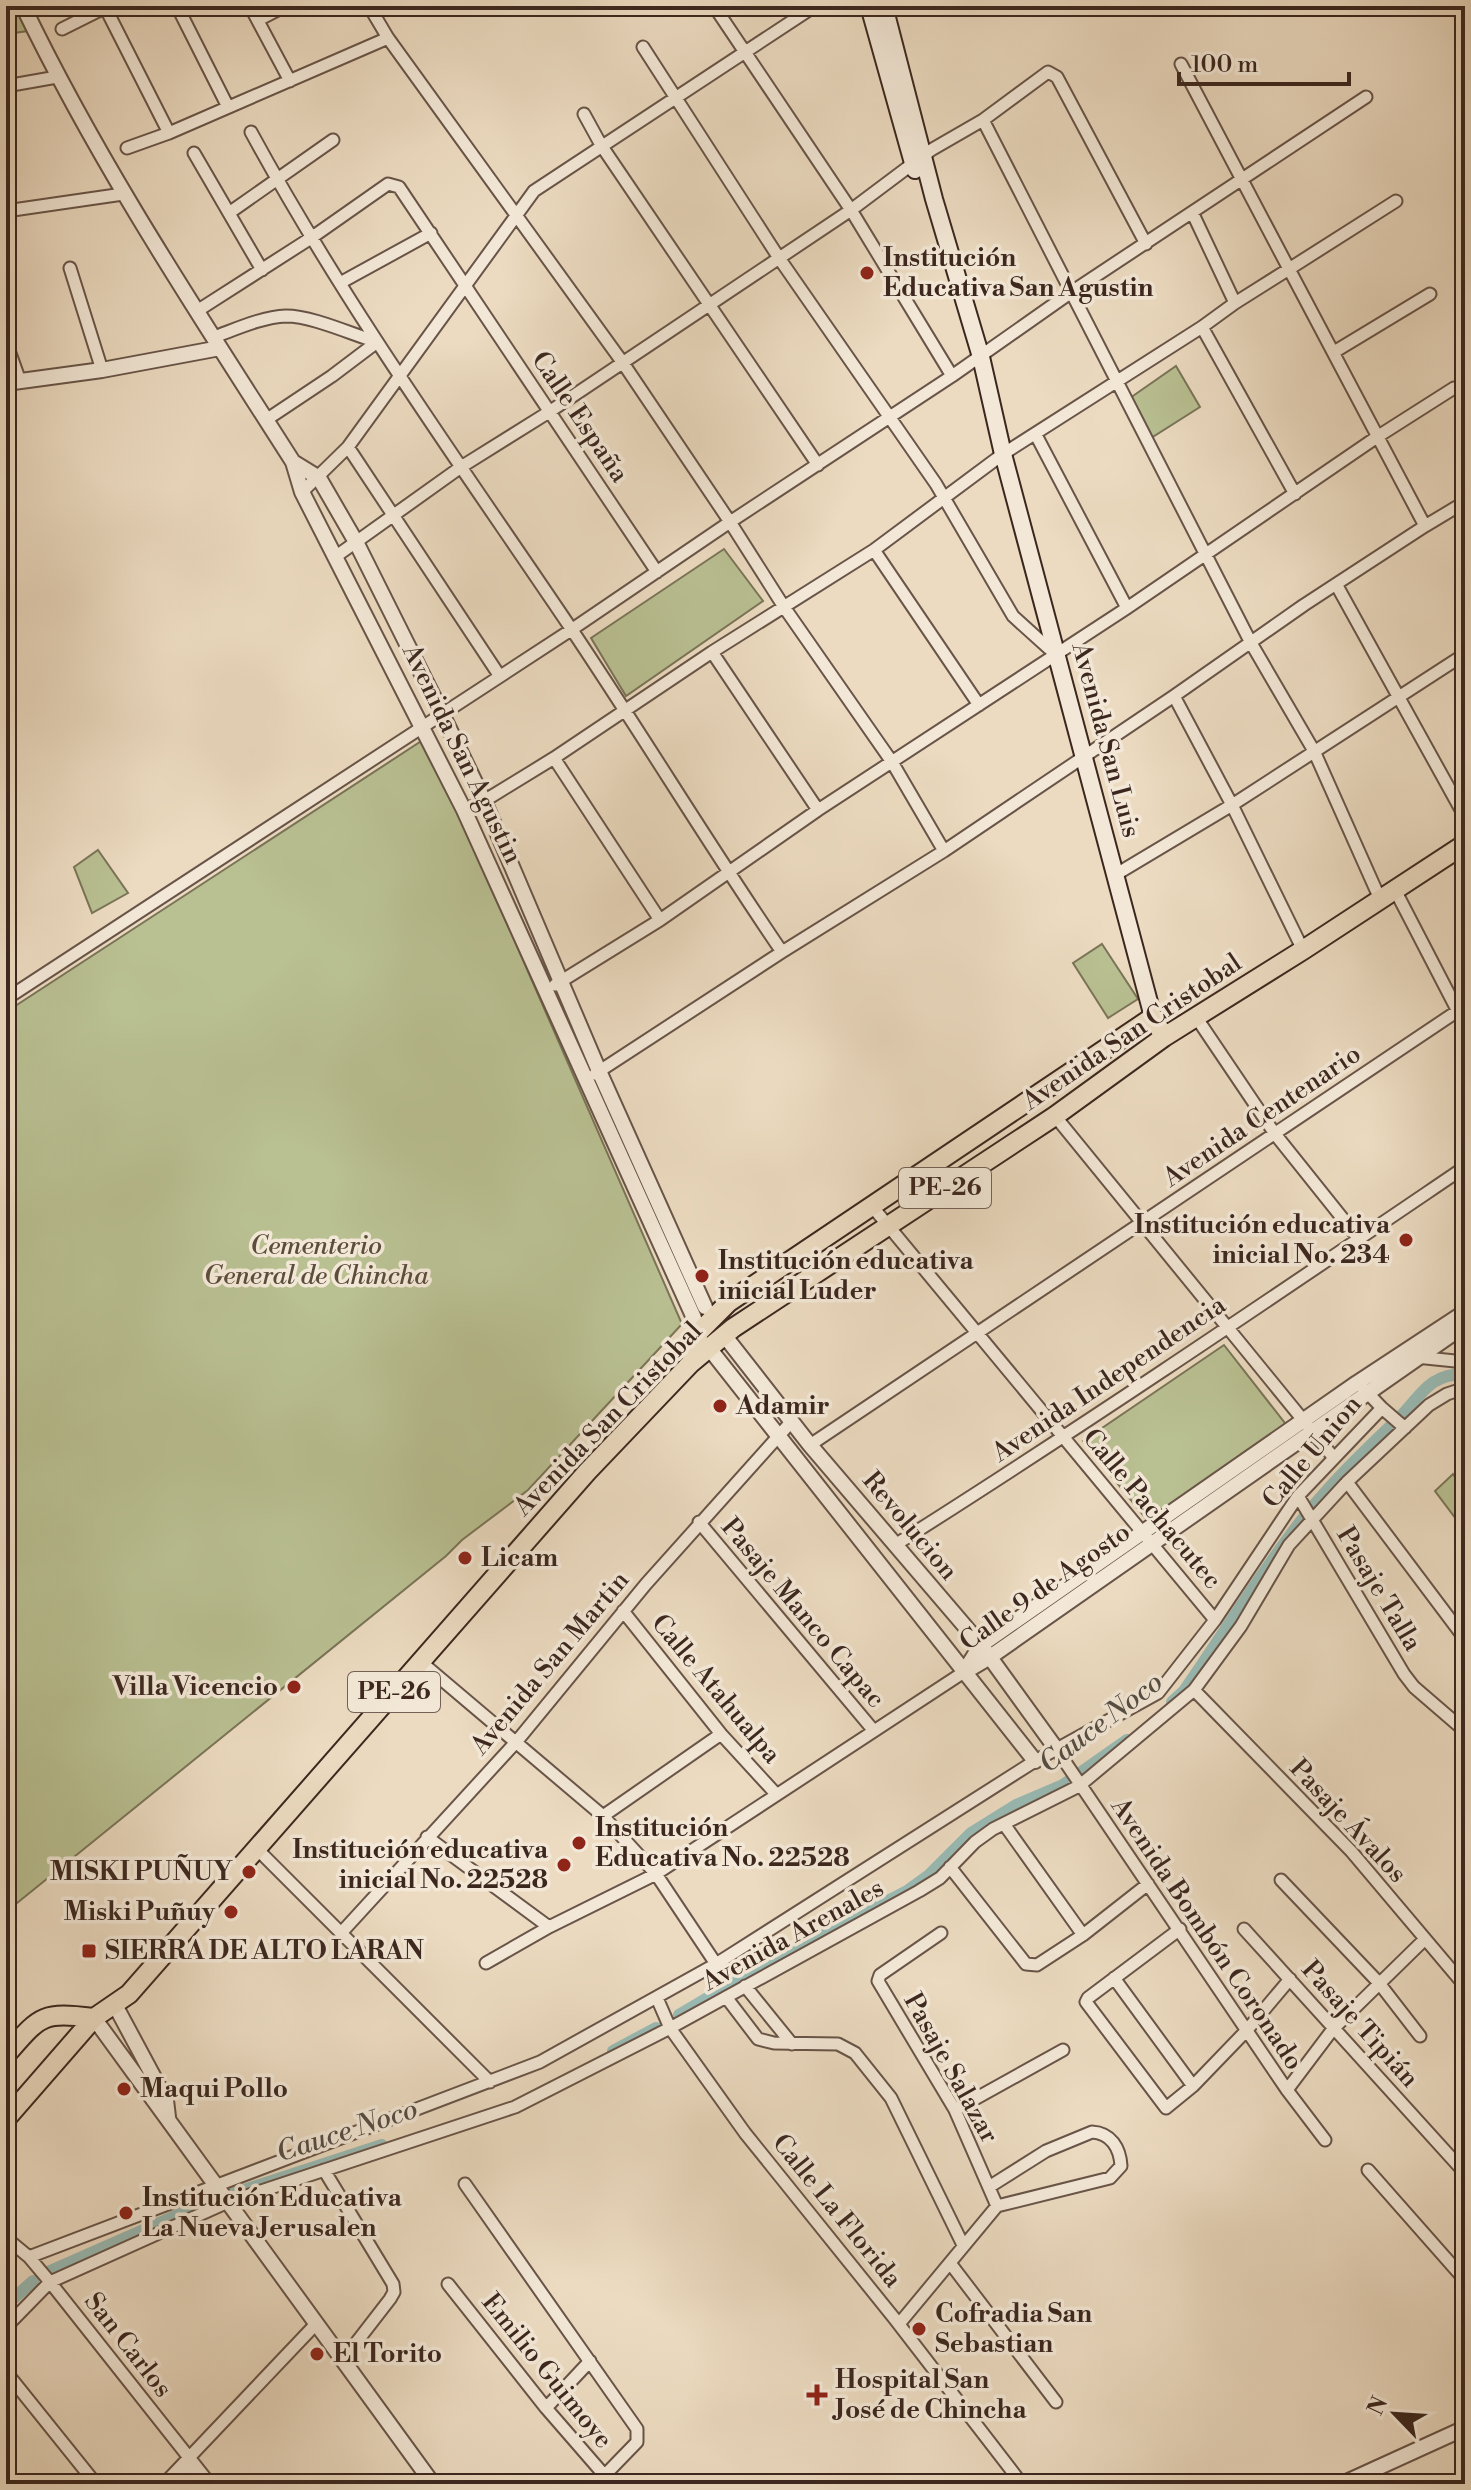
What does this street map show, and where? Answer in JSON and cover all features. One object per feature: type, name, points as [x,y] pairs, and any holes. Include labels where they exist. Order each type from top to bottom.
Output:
[{"type":"highway","name":"Avenida San Cristobal","points":[[94,2018],[129,1994],[587,1472],[691,1363],[704,1325],[724,1335],[1055,1116],[1164,1037],[1465,844]]},
{"type":"highway","name":"Avenida San Luis","points":[[1153,1017],[1164,1037]]},
{"type":"highway","points":[[704,1325],[729,1302],[1153,1017]]},
{"type":"highway","points":[[1004,1117],[1021,1139]]},
{"type":"highway","points":[[6,2055],[30,2028],[43,2019],[56,2014],[94,2018]]},
{"type":"highway","name":"PE-26","points":[[6,2119],[94,2018]]},
{"type":"main road","name":"Avenida San Luis","points":[[869,6],[977,360],[994,446],[1003,454],[1153,1017]]},
{"type":"main road","name":"Avenida San Luis","points":[[884,6],[918,159]]},
{"type":"street","name":"Avenida San Agustin","points":[[23,6],[57,77],[123,194],[293,462],[302,492],[464,810],[584,1081],[704,1325]]},
{"type":"street","points":[[177,6],[228,107]]},
{"type":"street","points":[[250,6],[290,81]]},
{"type":"street","points":[[258,20],[285,6]]},
{"type":"street","points":[[369,6],[388,38],[623,363],[784,607],[892,762],[944,851]]},
{"type":"street","points":[[714,6],[851,210],[952,376]]},
{"type":"street","points":[[302,492],[348,447],[534,191],[815,6]]},
{"type":"street","points":[[62,29],[106,7],[169,133]]},
{"type":"street","points":[[127,148],[169,133],[388,38]]},
{"type":"street","points":[[643,47],[779,258],[944,499],[1013,616],[1056,655]]},
{"type":"street","points":[[1181,64],[1425,526]]},
{"type":"street","points":[[335,557],[461,467],[710,305],[851,210],[918,159],[983,120],[1048,72],[1053,73],[1146,244]]},
{"type":"street","points":[[6,86],[57,77]]},
{"type":"street","points":[[6,999],[571,630],[1366,97]]},
{"type":"street","points":[[584,114],[601,145],[818,465]]},
{"type":"street","points":[[983,120],[1251,643],[1314,751],[1387,894],[1459,1010],[1465,1025]]},
{"type":"street","points":[[251,132],[311,238],[399,376],[571,630],[782,952]]},
{"type":"street","points":[[229,213],[333,140]]},
{"type":"street","points":[[194,153],[262,270]]},
{"type":"street","name":"Calle España","points":[[311,238],[388,184],[399,187],[467,284],[657,572]]},
{"type":"street","points":[[6,211],[123,194]]},
{"type":"street","points":[[464,810],[554,758],[712,652],[874,550],[1003,454],[1396,201]]},
{"type":"street","points":[[1193,214],[1235,303]]},
{"type":"street","points":[[340,283],[431,233]]},
{"type":"street","points":[[197,311],[311,238]]},
{"type":"street","points":[[70,268],[102,370]]},
{"type":"street","points":[[1334,352],[1430,294]]},
{"type":"street","points":[[6,342],[13,382],[102,370],[217,342],[267,319],[287,316],[377,342]]},
{"type":"street","points":[[1202,327],[1295,494]]},
{"type":"street","points":[[266,420],[377,342]]},
{"type":"street","points":[[545,992],[660,920],[818,810],[1127,608],[1454,388]]},
{"type":"street","points":[[1036,435],[1127,608]]},
{"type":"street","points":[[348,447],[499,675]]},
{"type":"street","points":[[293,462],[319,478]]},
{"type":"street","name":"Avenida San Agustin","points":[[319,478],[356,542],[484,801],[704,1325]]},
{"type":"street","points":[[584,1081],[944,851],[1336,584],[1465,502]]},
{"type":"street","points":[[874,550],[979,705]]},
{"type":"street","points":[[1336,584],[1465,817]]},
{"type":"street","points":[[712,652],[818,810]]},
{"type":"street","points":[[1115,875],[1232,805],[1465,654]]},
{"type":"street","points":[[1174,696],[1303,950]]},
{"type":"street","points":[[554,758],[660,920]]},
{"type":"street","name":"Avenida Centenario","points":[[810,1445],[1459,1010]]},
{"type":"street","points":[[1196,1017],[1275,1134],[1359,1239]]},
{"type":"street","points":[[1055,1116],[1334,1458]]},
{"type":"street","name":"Avenida Independencia","points":[[895,1545],[1065,1438],[1226,1326],[1465,1167]]},
{"type":"street","name":"Calle Pachacutec","points":[[871,1205],[1215,1620]]},
{"type":"street","name":"Calle 9 de Agosto","points":[[964,1672],[985,1651],[1465,1312]]},
{"type":"street","name":"Revolucion","points":[[704,1325],[777,1435],[1035,1761]]},
{"type":"street","name":"Calle 9 de Agosto","points":[[1362,1387],[1465,1325]]},
{"type":"street","name":"Revolucion","points":[[724,1335],[810,1445],[985,1651],[1057,1750]]},
{"type":"street","points":[[1400,1355],[1465,1362]]},
{"type":"street","name":"Calle Union","points":[[1057,1750],[1158,1693],[1215,1620],[1298,1496],[1385,1410],[1362,1387]]},
{"type":"street","name":"Avenida Arenales","points":[[6,2327],[50,2282],[228,2202],[515,2107],[670,2028],[919,1891],[975,1842],[1079,1785],[1194,1690],[1241,1626],[1310,1514],[1347,1482],[1402,1425],[1447,1394],[1465,1388]]},
{"type":"street","points":[[1385,1410],[1402,1425]]},
{"type":"street","name":"Avenida San Martin","points":[[342,1932],[517,1741],[699,1522],[792,1421]]},
{"type":"street","points":[[1347,1482],[1465,1639]]},
{"type":"street","name":"Pasaje Talla","points":[[1298,1496],[1404,1674],[1414,1687],[1465,1731]]},
{"type":"street","name":"Pasaje Manco Capac","points":[[699,1522],[874,1731]]},
{"type":"street","name":"Calle Atahualpa","points":[[623,1611],[721,1734],[776,1794]]},
{"type":"street","points":[[421,1662],[603,1816],[656,1874],[716,1964]]},
{"type":"street","points":[[486,1963],[549,1927],[656,1874],[964,1672]]},
{"type":"street","name":"Pasaje Ávalos","points":[[1194,1690],[1351,1851],[1465,1986]]},
{"type":"street","points":[[603,1816],[721,1734]]},
{"type":"street","name":"Avenida Arenales","points":[[29,2257],[540,2062],[716,1964],[1057,1750]]},
{"type":"street","name":"Avenida Bombón Coronado","points":[[1057,1750],[1287,2090],[1325,2140]]},
{"type":"street","points":[[1004,1824],[1083,1935]]},
{"type":"street","points":[[427,1837],[549,1927]]},
{"type":"street","points":[[257,1849],[490,2082]]},
{"type":"street","points":[[950,1867],[1026,1964],[1031,1966],[1083,1935],[1148,1884]]},
{"type":"street","points":[[1281,1880],[1379,1983],[1420,2036]]},
{"type":"street","points":[[1180,1929],[1088,1998],[1087,2006],[1162,2107],[1170,2106],[1193,2086],[1290,1979]]},
{"type":"street","name":"Pasaje Tipián","points":[[1244,1929],[1465,2173]]},
{"type":"street","name":"Pasaje Salazar","points":[[941,1933],[880,1975],[878,1981],[955,2110],[997,2206]]},
{"type":"street","points":[[1287,2090],[1333,2029],[1425,1939]]},
{"type":"street","points":[[1114,1978],[1193,2086]]},
{"type":"street","points":[[745,1986],[792,2044]]},
{"type":"street","points":[[726,1997],[758,2039],[774,2043],[838,2044],[855,2053],[891,2098],[963,2245]]},
{"type":"street","name":"Calle La Florida","points":[[657,1998],[670,2028],[745,2133],[899,2324],[1022,2484]]},
{"type":"street","points":[[115,2005],[166,2100],[168,2117]]},
{"type":"street","points":[[94,2018],[155,2106],[168,2117],[315,2325],[433,2484]]},
{"type":"street","points":[[955,2110],[1063,2050]]},
{"type":"street","points":[[899,2324],[997,2206],[1110,2178],[1121,2166],[1118,2150],[1110,2139],[1099,2132],[1084,2134],[1046,2151],[989,2187]]},
{"type":"street","points":[[324,2170],[393,2284],[394,2292],[342,2361]]},
{"type":"street","points":[[1368,2170],[1465,2280]]},
{"type":"street","points":[[465,2184],[637,2429],[637,2442],[608,2480]]},
{"type":"street","name":"San Carlos","points":[[6,2238],[29,2257],[50,2282],[186,2462],[210,2484]]},
{"type":"street","points":[[950,2263],[1056,2402]]},
{"type":"street","name":"Emilio Guimoye","points":[[448,2284],[546,2408],[608,2480]]},
{"type":"street","points":[[164,2484],[315,2325]]},
{"type":"street","points":[[546,2408],[590,2361]]},
{"type":"street","points":[[6,2372],[96,2484]]},
{"type":"street","points":[[1342,2484],[1465,2428]]},
{"type":"street","name":"San Carlos","points":[[186,2462],[197,2484]]},
{"type":"green space","points":[[6,6],[24,6],[36,30],[6,34]]},
{"type":"green space","points":[[1176,366],[1200,407],[1151,438],[1130,398]]},
{"type":"green space","points":[[724,549],[763,601],[626,696],[591,638]]},
{"type":"green space","name":"Cementerio General de Chincha","points":[[426,738],[682,1324],[528,1490],[462,1540],[6,1912],[6,1012]]},
{"type":"green space","points":[[98,850],[128,893],[92,913],[74,867]]},
{"type":"green space","points":[[1102,944],[1138,999],[1108,1018],[1073,963]]},
{"type":"green space","points":[[1224,1345],[1288,1427],[1147,1520],[1083,1441]]},
{"type":"green space","points":[[1453,1474],[1465,1492],[1465,1531],[1435,1491]]},
{"type":"waterway","name":"Cauce Noco","points":[[1172,1702],[1184,1691],[1270,1562],[1324,1494],[1433,1382],[1465,1374]]},
{"type":"waterway","name":"Cauce Noco","points":[[679,2015],[760,1967],[907,1891],[929,1875],[971,1833],[1016,1805],[1063,1785],[1127,1740]]},
{"type":"waterway","name":"Cauce Noco","points":[[613,2051],[656,2028]]},
{"type":"waterway","name":"Cauce Noco","points":[[48,2272],[207,2202],[382,2145]]},
{"type":"waterway","name":"Cauce Noco","points":[[6,2305],[33,2281]]},
{"type":"place","name":"Institución Educativa San Agustin","points":[[867,273]]},
{"type":"place","name":"Institución educativa inicial No. 234","points":[[1406,1240]]},
{"type":"place","name":"Institución educativa inicial Luder","points":[[702,1276]]},
{"type":"place","name":"Adamir","points":[[720,1406]]},
{"type":"place","name":"Licam","points":[[465,1558]]},
{"type":"place","name":"Villa Vicencio","points":[[294,1687]]},
{"type":"place","name":"Institución Educativa No. 22528","points":[[579,1843]]},
{"type":"place","name":"Institución educativa inicial No. 22528","points":[[564,1865]]},
{"type":"place","name":"MISKI PUÑUY","points":[[249,1872]]},
{"type":"place","name":"Miski Puñuy","points":[[231,1912]]},
{"type":"place","name":"SIERRA DE ALTO LARAN","points":[[89,1951]]},
{"type":"place","name":"Maqui Pollo","points":[[124,2089]]},
{"type":"place","name":"Institución Educativa La Nueva Jerusalen","points":[[126,2213]]},
{"type":"place","name":"Cofradia San Sebastian","points":[[919,2329]]},
{"type":"place","name":"El Torito","points":[[317,2354]]},
{"type":"place","name":"Hospital San José de Chincha","points":[[817,2395]]}]
